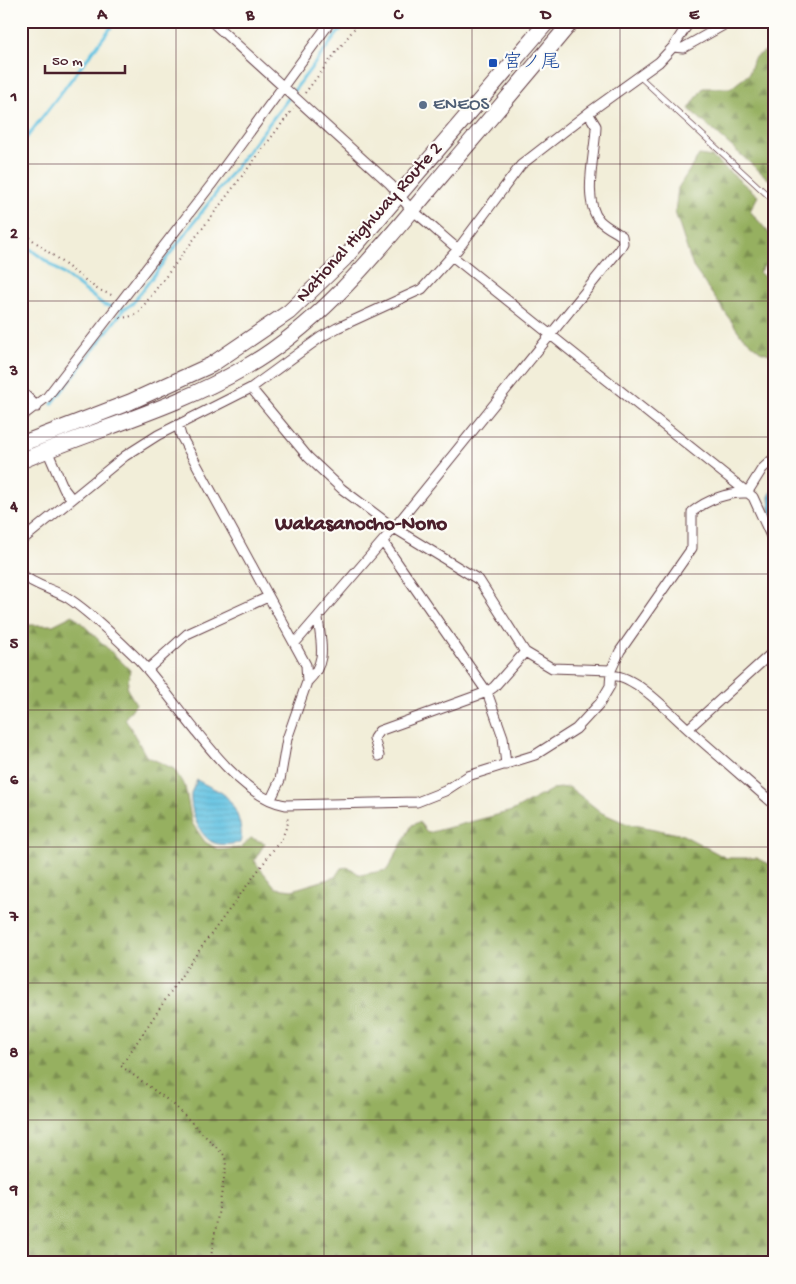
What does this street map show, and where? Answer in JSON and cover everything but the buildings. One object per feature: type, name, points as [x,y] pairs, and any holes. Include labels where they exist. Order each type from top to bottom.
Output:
[{"type":"highway","name":"National Highway Route 2","points":[[21,444],[130,402],[211,366],[250,341],[289,312],[344,259],[548,21]]},
{"type":"highway","name":"National Highway Route 2","points":[[21,461],[162,407],[244,368],[303,326],[327,304],[412,210],[572,21]]},
{"type":"street","points":[[211,21],[400,194],[412,210],[426,218],[455,253],[550,335],[725,473],[753,498],[775,545]]},
{"type":"street","points":[[21,417],[37,407],[119,304],[285,88],[331,21]]},
{"type":"street","points":[[21,541],[71,498],[125,456],[178,425],[251,388],[321,337],[375,310],[408,298],[422,289],[455,253],[521,166],[588,113],[640,77],[673,46],[690,21]]},
{"type":"street","points":[[673,46],[683,48],[731,21]]},
{"type":"street","points":[[295,644],[383,542],[623,243],[622,236],[599,220],[592,202],[592,146],[596,126],[588,113]]},
{"type":"street","points":[[251,388],[308,457],[342,489],[394,528],[479,580],[525,652],[552,668],[612,673],[636,684],[775,805]]},
{"type":"street","points":[[21,391],[37,407]]},
{"type":"street","points":[[178,425],[181,436],[306,665],[307,682],[287,739],[280,780],[271,800]]},
{"type":"street","points":[[46,450],[64,489],[71,498]]},
{"type":"street","points":[[746,493],[762,469],[775,457]]},
{"type":"street","points":[[21,574],[28,580],[67,598],[148,669],[207,747],[257,792],[271,800],[286,805],[417,802],[444,791],[468,776],[535,755],[576,729],[600,703],[610,686],[612,673],[620,651],[692,548],[692,512],[705,501],[737,493],[746,493]]},
{"type":"street","points":[[383,542],[487,692],[503,737],[506,765]]},
{"type":"street","points":[[148,669],[187,634],[268,597]]},
{"type":"street","points":[[307,682],[317,673],[322,653],[318,618]]},
{"type":"street","points":[[688,729],[775,650]]},
{"type":"street","points":[[379,756],[374,738],[379,731],[487,692],[494,687],[525,652]]},
{"type":"lane","points":[[640,77],[775,202]]},
{"type":"path","points":[[121,318],[138,313],[298,100],[360,21]]},
{"type":"path","points":[[21,231],[119,304]]},
{"type":"path","points":[[210,1263],[226,1166],[225,1156],[173,1104],[121,1066],[192,960],[282,838],[288,823],[286,805]]},
{"type":"green space","points":[[775,45],[775,185],[689,109],[703,88],[731,88],[749,74],[754,58]]},
{"type":"green space","points":[[699,155],[712,157],[758,196],[750,211],[775,240],[775,254],[759,272],[775,287],[775,356],[760,351],[741,335],[693,267],[675,212],[678,188]]},
{"type":"green space","points":[[73,615],[130,670],[127,689],[136,704],[125,718],[146,756],[174,769],[185,787],[192,823],[205,842],[219,850],[240,848],[251,838],[265,843],[254,861],[276,888],[292,890],[335,877],[341,868],[349,867],[360,875],[387,870],[412,825],[419,822],[428,833],[512,811],[553,789],[569,787],[602,813],[625,823],[683,835],[726,858],[757,858],[775,867],[775,1263],[21,1263],[21,621],[23,625],[53,625]]},
{"type":"water","points":[[775,485],[775,537],[770,527],[772,525],[769,497]]},
{"type":"water","points":[[197,780],[222,793],[231,802],[240,823],[240,843],[218,844],[212,842],[199,828],[191,801],[191,795]]},
{"type":"waterway","points":[[21,145],[116,21]]},
{"type":"waterway","points":[[52,404],[124,309],[132,304],[347,21]]},
{"type":"waterway","points":[[21,242],[104,305],[124,309]]},
{"type":"place","name":"宮ノ尾","points":[[493,63]]},
{"type":"place","name":"ENEOS","points":[[423,105]]},
{"type":"district","name":"Wakasanocho-Nono","points":[[361,525]]}]
